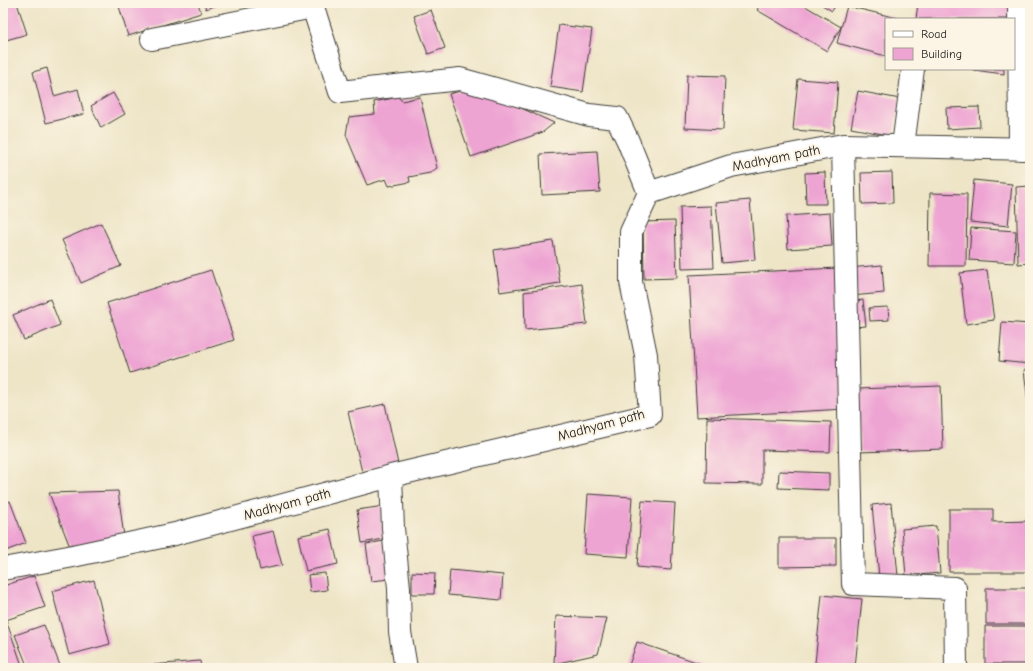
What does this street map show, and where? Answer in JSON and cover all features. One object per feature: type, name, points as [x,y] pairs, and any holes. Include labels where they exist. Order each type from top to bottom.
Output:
[{"type":"street","points":[[1019,3],[1025,149]]},
{"type":"street","points":[[152,39],[313,7],[340,92],[460,79],[589,115],[617,118],[650,193]]},
{"type":"street","points":[[903,146],[913,70]]},
{"type":"street","points":[[843,145],[853,584],[955,588],[956,668]]},
{"type":"street","name":"Madhyam path","points":[[3,569],[68,557],[175,534],[391,476],[650,415],[646,355],[631,282],[631,232],[650,193],[732,166],[843,145],[1025,149]]},
{"type":"street","points":[[391,476],[393,528],[399,588],[400,632],[406,668]]},
{"type":"building","points":[[3,3],[17,3],[27,34],[3,41]]},
{"type":"building","points":[[118,3],[198,3],[201,13],[128,36]]},
{"type":"building","points":[[204,3],[223,3],[206,9]]},
{"type":"building","points":[[761,3],[800,3],[841,27],[827,51],[757,10]]},
{"type":"building","points":[[819,3],[837,3],[832,11]]},
{"type":"building","points":[[918,3],[1012,3],[1010,18],[916,18]]},
{"type":"building","points":[[847,6],[897,18],[885,18],[885,56],[837,43]]},
{"type":"building","points":[[431,10],[445,48],[428,54],[414,16]]},
{"type":"building","points":[[559,25],[592,29],[583,92],[550,87]]},
{"type":"building","points":[[47,68],[54,96],[78,89],[84,114],[46,123],[33,72]]},
{"type":"building","points":[[973,70],[1004,70],[1004,74]]},
{"type":"building","points":[[687,75],[725,76],[723,130],[685,128]]},
{"type":"building","points":[[798,79],[838,82],[834,133],[793,130]]},
{"type":"building","points":[[475,87],[554,123],[543,132],[471,157],[449,94]]},
{"type":"building","points":[[858,91],[900,99],[893,136],[851,128]]},
{"type":"building","points":[[113,93],[125,114],[101,128],[91,106]]},
{"type":"building","points":[[398,97],[402,101],[420,97],[437,168],[430,173],[409,177],[410,182],[389,186],[386,179],[367,185],[346,135],[349,117],[375,114],[374,102]]},
{"type":"building","points":[[979,107],[980,127],[947,129],[946,108]]},
{"type":"building","points":[[597,151],[600,192],[542,195],[540,154]]},
{"type":"building","points":[[825,172],[826,204],[806,204],[805,173]]},
{"type":"building","points":[[892,172],[893,203],[862,204],[861,173]]},
{"type":"building","points":[[974,180],[1012,184],[1008,226],[970,222]]},
{"type":"building","points":[[1030,186],[1030,263],[1018,264],[1016,187]]},
{"type":"building","points":[[930,193],[967,194],[966,266],[929,266]]},
{"type":"building","points":[[750,200],[755,260],[722,263],[716,203]]},
{"type":"building","points":[[711,206],[714,268],[682,269],[680,207]]},
{"type":"building","points":[[830,213],[832,246],[788,249],[786,216]]},
{"type":"building","points":[[675,221],[677,278],[644,279],[643,222]]},
{"type":"building","points":[[101,223],[121,266],[81,283],[62,240]]},
{"type":"building","points":[[971,228],[1016,231],[1014,263],[969,260]]},
{"type":"building","points":[[553,241],[560,283],[500,292],[494,250]]},
{"type":"building","points":[[882,265],[884,293],[851,296],[849,268]]},
{"type":"building","points":[[838,268],[846,409],[697,417],[689,275]]},
{"type":"building","points":[[211,270],[234,340],[130,373],[107,303]]},
{"type":"building","points":[[987,270],[994,320],[966,324],[960,273]]},
{"type":"building","points":[[582,284],[587,324],[525,330],[524,292]]},
{"type":"building","points":[[50,299],[60,325],[24,340],[13,315]]},
{"type":"building","points":[[863,300],[866,326],[853,327],[850,302]]},
{"type":"building","points":[[888,307],[889,320],[870,321],[869,308]]},
{"type":"building","points":[[1002,322],[1030,324],[1030,364],[999,361]]},
{"type":"building","points":[[1024,370],[1030,370],[1030,403],[1028,403]]},
{"type":"building","points":[[941,386],[943,449],[860,452],[857,389]]},
{"type":"building","points":[[385,404],[398,464],[362,472],[348,412]]},
{"type":"building","points":[[707,418],[831,422],[830,452],[762,450],[762,484],[706,483]]},
{"type":"building","points":[[779,471],[829,473],[829,490],[778,488]]},
{"type":"building","points":[[118,491],[124,537],[70,547],[49,493]]},
{"type":"building","points":[[588,494],[632,497],[628,557],[584,554]]},
{"type":"building","points":[[10,501],[26,543],[3,552],[3,504]]},
{"type":"building","points":[[642,501],[675,503],[671,570],[637,567]]},
{"type":"building","points":[[891,503],[898,576],[879,577],[872,505]]},
{"type":"building","points":[[384,506],[389,538],[362,543],[357,510]]},
{"type":"building","points":[[949,509],[993,509],[993,522],[1030,521],[1030,572],[949,572]]},
{"type":"building","points":[[936,526],[940,573],[906,576],[902,529]]},
{"type":"building","points":[[330,529],[338,564],[306,571],[298,536]]},
{"type":"building","points":[[273,531],[282,565],[260,570],[252,536]]},
{"type":"building","points":[[779,538],[836,538],[836,566],[779,567]]},
{"type":"building","points":[[384,541],[390,579],[371,581],[366,544]]},
{"type":"building","points":[[450,570],[503,575],[501,600],[448,595]]},
{"type":"building","points":[[412,572],[435,573],[434,594],[412,594]]},
{"type":"building","points":[[325,573],[327,590],[310,592],[308,575]]},
{"type":"building","points":[[34,576],[45,607],[6,620],[3,611],[3,586]]},
{"type":"building","points":[[94,580],[110,644],[69,655],[52,591]]},
{"type":"building","points":[[986,588],[1030,588],[1030,624],[986,624]]},
{"type":"building","points":[[822,595],[862,599],[855,667],[815,663]]},
{"type":"building","points":[[556,616],[607,618],[598,654],[554,664]]},
{"type":"building","points":[[6,620],[23,668],[3,668],[3,621]]},
{"type":"building","points":[[44,625],[61,668],[28,668],[15,635]]},
{"type":"building","points":[[985,626],[1030,626],[1030,664],[985,664]]},
{"type":"building","points":[[637,642],[705,665],[704,668],[628,668]]},
{"type":"building","points":[[200,661],[201,668],[139,668],[139,666]]}]
